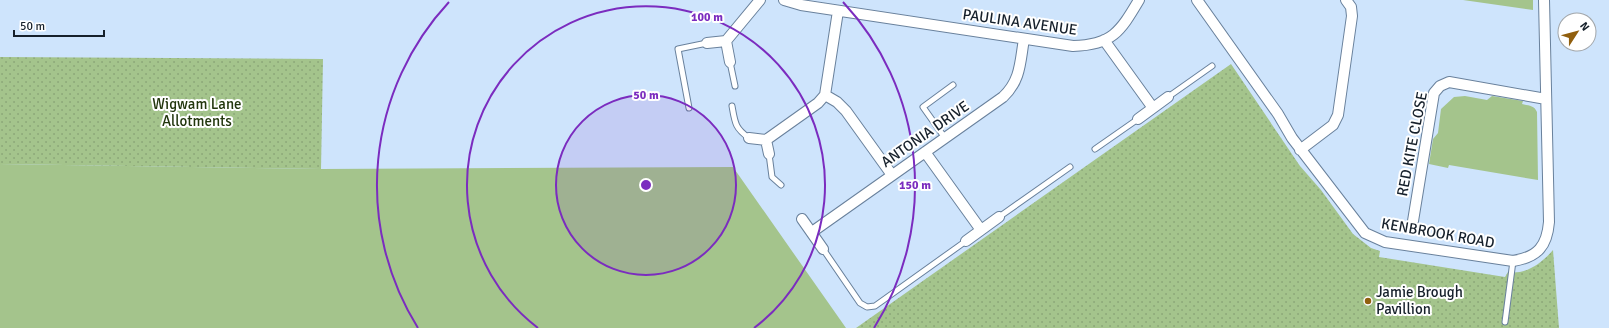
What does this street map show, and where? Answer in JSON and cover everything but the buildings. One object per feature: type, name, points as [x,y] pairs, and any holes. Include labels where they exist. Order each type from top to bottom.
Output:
[{"type":"street","points":[[707,43],[726,42],[760,0]]},
{"type":"street","name":"PAULINA AVENUE","points":[[784,0],[801,5],[838,11],[1073,46],[1090,45],[1115,34],[1124,25],[1139,0]]},
{"type":"street","name":"KENBROOK ROAD","points":[[1197,0],[1274,108],[1300,150],[1326,181],[1356,223],[1365,233],[1385,242],[1513,261],[1524,259],[1534,254],[1544,245],[1548,234],[1544,0]]},
{"type":"street","points":[[1300,150],[1333,126],[1338,115],[1352,16],[1351,7],[1346,0]]},
{"type":"street","points":[[749,138],[766,140],[818,103],[825,95],[838,11]]},
{"type":"street","name":"ANTONIA DRIVE","points":[[812,232],[1003,97],[1013,87],[1018,77],[1024,39]]},
{"type":"street","points":[[1104,40],[1153,108]]},
{"type":"street","points":[[726,42],[730,62]]},
{"type":"street","name":"RED KITE CLOSE","points":[[1412,221],[1434,93],[1440,86],[1449,82],[1546,99]]},
{"type":"street","points":[[825,95],[837,102],[846,111],[892,176]]},
{"type":"street","points":[[1138,119],[1168,97]]},
{"type":"street","points":[[766,140],[769,154]]},
{"type":"street","points":[[925,152],[981,230]]},
{"type":"street","points":[[966,241],[999,218]]},
{"type":"street","points":[[802,219],[823,249]]},
{"type":"lane","points":[[689,108],[678,49],[707,43]]},
{"type":"lane","points":[[730,62],[734,86]]},
{"type":"lane","points":[[1168,97],[1212,66]]},
{"type":"lane","points":[[945,138],[923,106],[953,85]]},
{"type":"lane","points":[[732,106],[735,124],[740,132],[749,138]]},
{"type":"lane","points":[[1095,149],[1138,119]]},
{"type":"lane","points":[[769,154],[772,177],[781,185]]},
{"type":"lane","points":[[999,218],[1070,167]]},
{"type":"lane","points":[[823,249],[860,303],[867,307],[875,306],[966,241]]},
{"type":"lane","points":[[1505,322],[1513,261]]},
{"type":"green space","points":[[1463,0],[1533,0],[1533,10]]},
{"type":"green space","name":"Wigwam Lane Allotments","points":[[0,57],[323,59],[321,169],[0,164]]},
{"type":"green space","points":[[1231,64],[1300,166],[1321,190],[1353,234],[1371,248],[1380,251],[1379,257],[1505,277],[1508,272],[1521,272],[1533,267],[1553,250],[1559,328],[856,328]]},
{"type":"green space","points":[[1465,96],[1487,100],[1492,96],[1523,101],[1522,104],[1534,108],[1537,112],[1538,180],[1449,165],[1448,168],[1429,164],[1433,139],[1438,133],[1441,109],[1454,97]]},
{"type":"green space","points":[[0,164],[321,169],[733,167],[846,328],[0,328]]},
{"type":"place","name":"Jamie Brough Pavillion","points":[[1368,301]]}]
